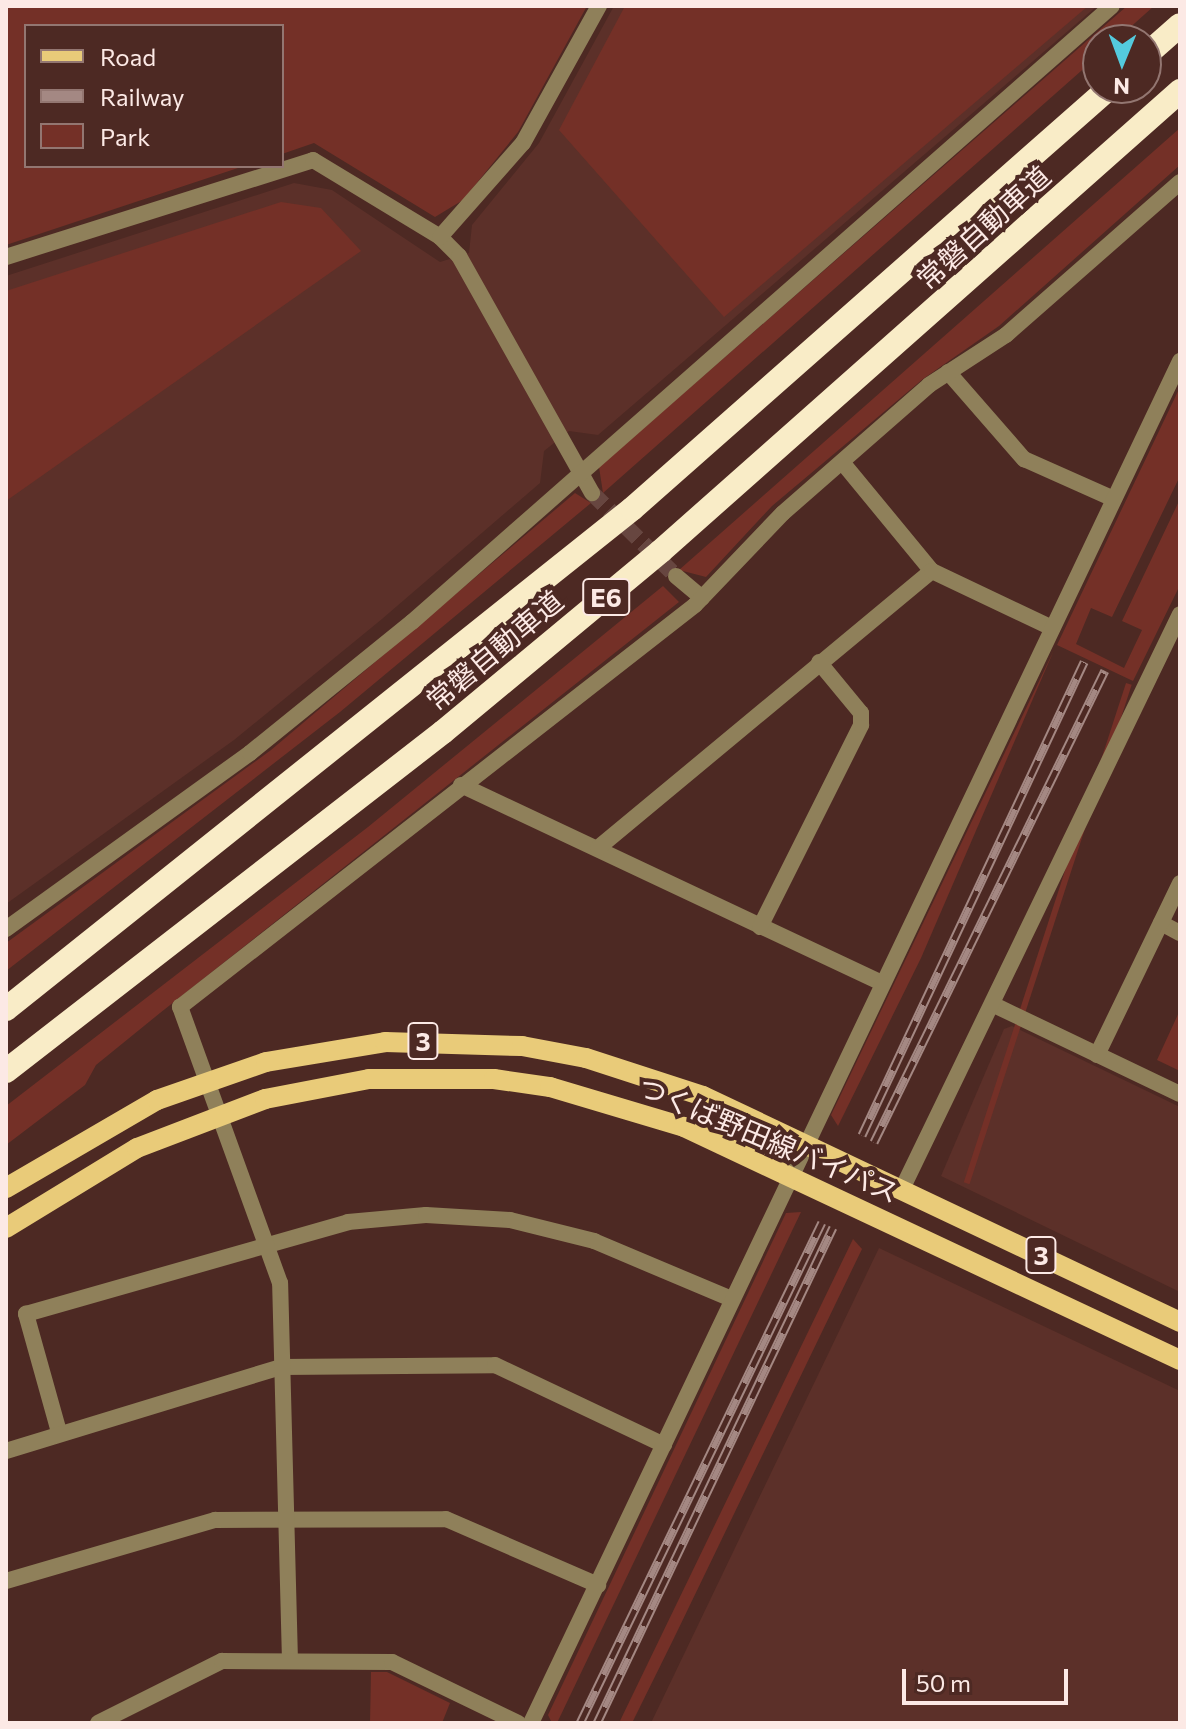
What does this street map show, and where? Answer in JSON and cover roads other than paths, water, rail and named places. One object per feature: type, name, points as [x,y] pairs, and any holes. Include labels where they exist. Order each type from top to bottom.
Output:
[{"type":"highway","points":[[1162,41],[1180,25]]},
{"type":"highway","name":"常磐自動車道","points":[[6,1071],[431,742],[625,581],[1180,91]]},
{"type":"highway","name":"常磐自動車道","points":[[6,1009],[632,509],[1091,104]]},
{"type":"main road","name":"つくば野田線バイパス","points":[[6,1188],[103,1128],[203,1081],[326,1047],[522,1046],[645,1075],[806,1141],[1180,1322]]},
{"type":"main road","name":"つくば野田線バイパス","points":[[6,1228],[137,1148],[216,1115],[369,1079],[494,1079],[620,1104],[790,1174],[1180,1360]]},
{"type":"street","points":[[440,237],[523,143],[599,6]]},
{"type":"street","points":[[6,929],[250,753],[1112,6]]},
{"type":"street","points":[[6,257],[313,160],[440,237],[459,256],[592,493]]},
{"type":"street","points":[[290,1661],[280,1283],[203,1081],[180,1007],[702,598],[842,462],[948,372],[1006,335],[1180,182]]},
{"type":"street","points":[[531,1723],[1180,361]]},
{"type":"street","points":[[948,372],[1024,459],[1114,499]]},
{"type":"street","points":[[842,462],[932,571],[1052,628]]},
{"type":"street","points":[[598,848],[932,571]]},
{"type":"street","points":[[676,576],[702,598]]},
{"type":"street","points":[[903,1187],[994,1005],[1180,614]]},
{"type":"street","points":[[760,927],[861,725],[861,713],[819,662]]},
{"type":"street","points":[[461,785],[881,983]]},
{"type":"street","points":[[1097,1055],[1180,883]]},
{"type":"street","points":[[1161,923],[1180,933]]},
{"type":"street","points":[[994,1005],[1180,1094]]},
{"type":"street","points":[[59,1432],[26,1314],[263,1243],[384,1218],[510,1220],[594,1241],[731,1299]]},
{"type":"street","points":[[6,1451],[59,1432],[281,1367],[495,1365],[664,1445]]},
{"type":"street","points":[[6,1581],[215,1520],[446,1519],[598,1585]]},
{"type":"street","points":[[98,1723],[222,1661],[392,1662],[518,1723]]},
{"type":"tunnel","points":[[592,493],[676,576]]},
{"type":"railway","points":[[862,1135],[1084,662]]},
{"type":"railway","points":[[874,1142],[1105,670]]},
{"type":"railway","points":[[580,1723],[822,1222]]},
{"type":"railway","points":[[597,1723],[833,1227]]}]
